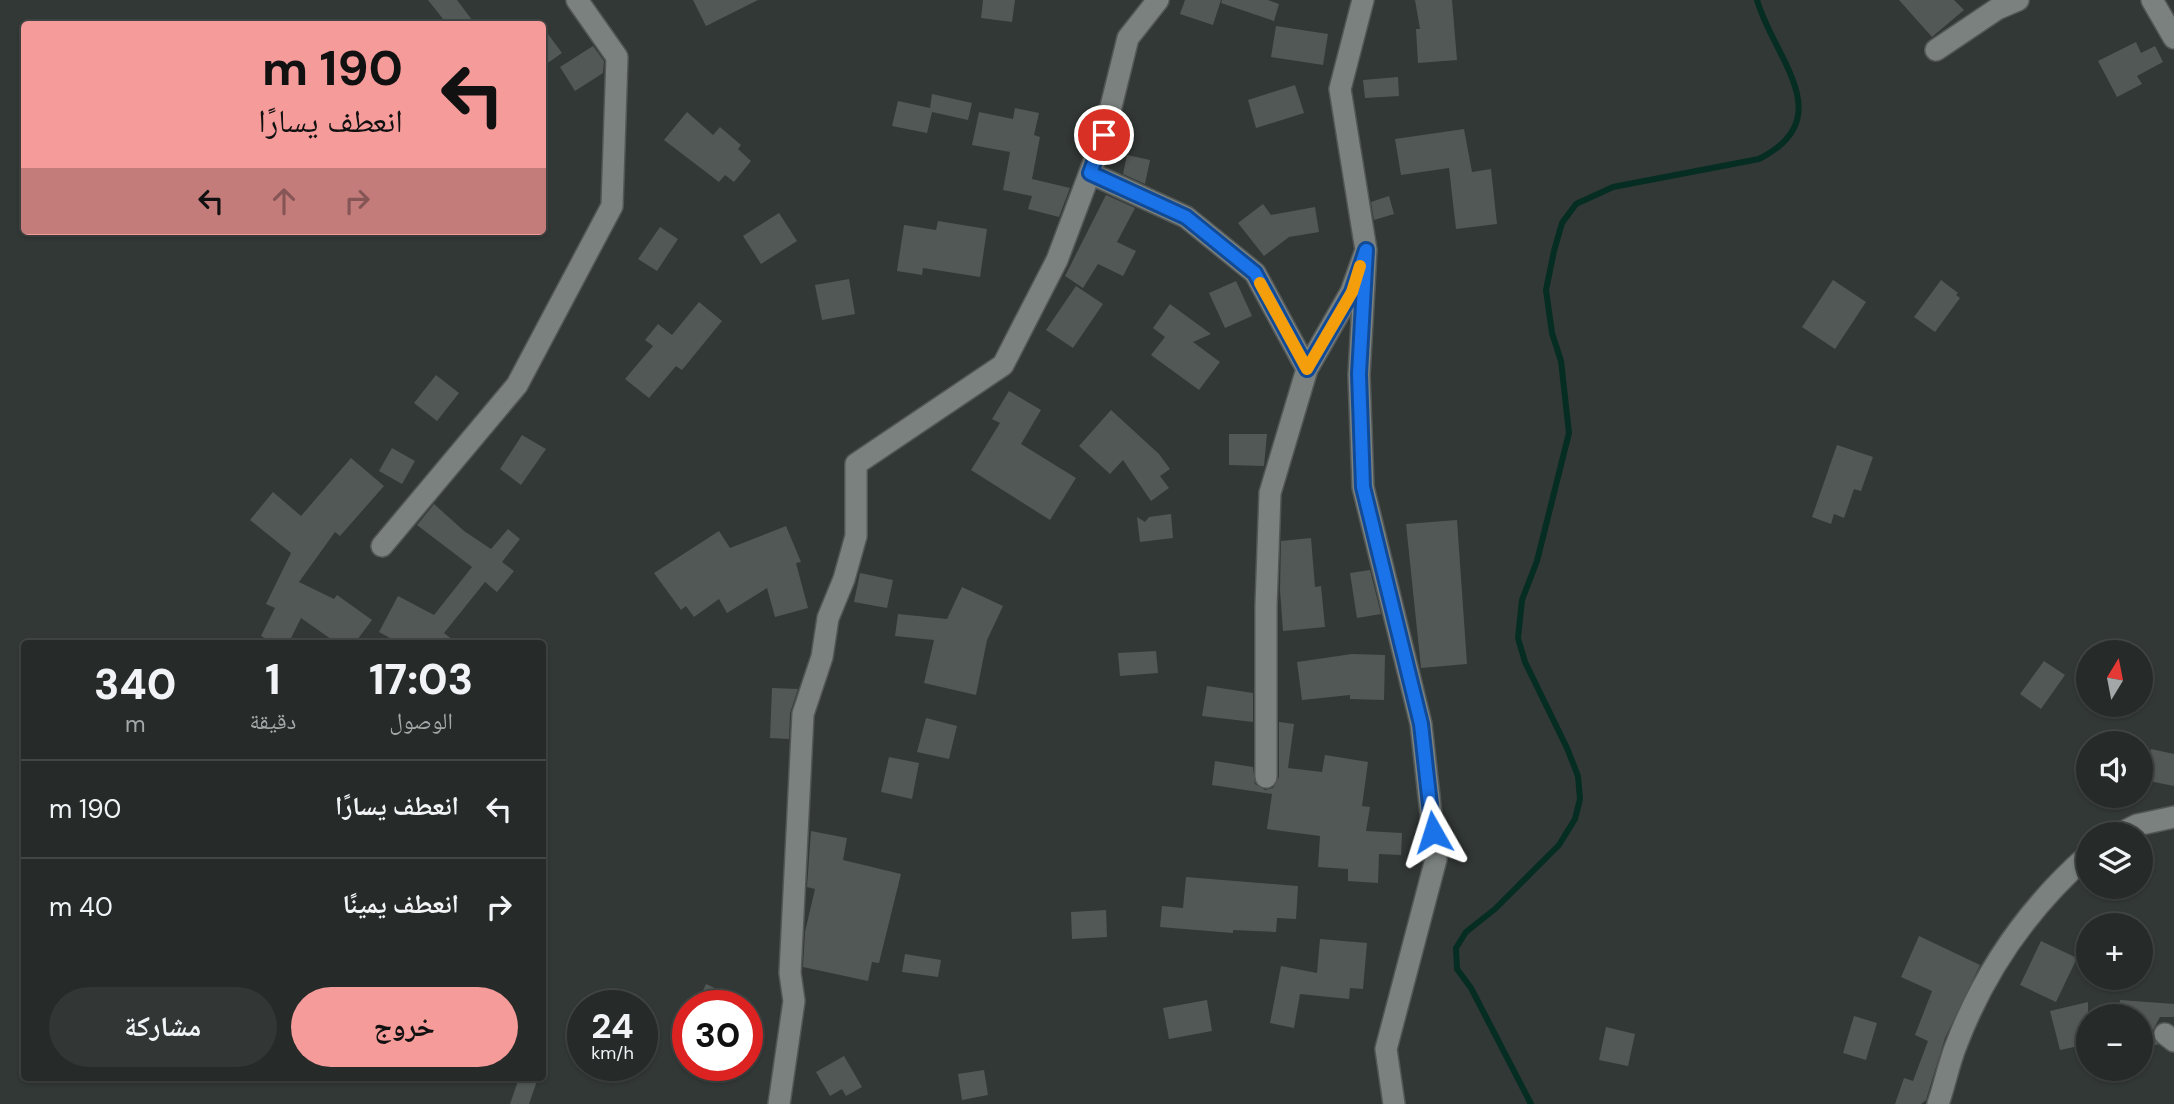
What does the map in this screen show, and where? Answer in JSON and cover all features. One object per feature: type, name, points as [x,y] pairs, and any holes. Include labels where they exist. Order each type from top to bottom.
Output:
[{"type":"street","points":[[382,546],[517,386],[612,206],[617,57],[577,0]]},
{"type":"street","points":[[779,1104],[794,1001],[790,973],[803,714],[822,657],[828,618],[852,550],[857,521],[856,464],[1003,365],[1057,260],[1104,135],[1128,38],[1158,0]]},
{"type":"street","points":[[1363,0],[1340,89],[1366,250],[1359,374],[1363,487],[1421,724],[1436,859],[1386,1049],[1394,1104]]},
{"type":"street","points":[[1936,50],[1997,9],[2018,0]]},
{"type":"street","points":[[2152,0],[2174,38]]},
{"type":"street","points":[[1090,173],[1186,217],[1255,273],[1307,369]]},
{"type":"street","points":[[1266,777],[1266,606],[1270,493],[1307,369],[1352,292],[1366,250]]},
{"type":"street","points":[[2151,822],[2174,817]]},
{"type":"street","points":[[1938,1104],[1957,1043],[2006,946],[2076,866]]},
{"type":"building","points":[[428,0],[457,0],[473,21],[445,21]]},
{"type":"building","points":[[693,0],[758,0],[706,26]]},
{"type":"building","points":[[983,0],[1015,0],[1012,22],[981,18]]},
{"type":"building","points":[[1185,0],[1221,0],[1213,25],[1180,14]]},
{"type":"building","points":[[1222,0],[1268,0],[1279,4],[1274,21],[1221,3]]},
{"type":"building","points":[[1415,0],[1452,0],[1457,60],[1418,63],[1416,29],[1420,29]]},
{"type":"building","points":[[1899,0],[1954,0],[1964,10],[1932,37]]},
{"type":"building","points":[[1276,26],[1328,34],[1323,65],[1271,57]]},
{"type":"building","points":[[546,31],[562,53],[546,64]]},
{"type":"building","points":[[2136,42],[2141,53],[2155,46],[2163,62],[2137,76],[2142,84],[2117,97],[2098,61]]},
{"type":"building","points":[[593,46],[604,61],[603,73],[575,91],[560,67]]},
{"type":"building","points":[[1398,77],[1399,96],[1365,98],[1363,80]]},
{"type":"building","points":[[1295,85],[1304,113],[1256,128],[1248,100]]},
{"type":"building","points":[[932,94],[972,103],[968,120],[932,112],[927,133],[892,126],[898,101],[930,108]]},
{"type":"building","points":[[1015,108],[1039,113],[1034,135],[1040,137],[1032,179],[1070,188],[1059,217],[1028,209],[1032,196],[1003,190],[1010,152],[972,145],[979,112],[1013,119]]},
{"type":"building","points":[[687,112],[713,135],[720,127],[741,145],[738,149],[751,161],[734,182],[725,175],[719,182],[664,140]]},
{"type":"building","points":[[1464,129],[1472,172],[1491,169],[1497,224],[1456,229],[1449,168],[1401,175],[1395,139]]},
{"type":"building","points":[[1127,155],[1150,160],[1145,184],[1123,174]]},
{"type":"building","points":[[1106,195],[1135,208],[1117,242],[1136,251],[1123,276],[1098,264],[1083,288],[1065,276]]},
{"type":"building","points":[[1389,196],[1394,214],[1374,220],[1371,202]]},
{"type":"building","points":[[1263,204],[1271,215],[1315,207],[1319,232],[1289,237],[1264,256],[1238,223]]},
{"type":"building","points":[[779,213],[797,241],[761,264],[743,236]]},
{"type":"building","points":[[938,221],[987,229],[980,277],[923,268],[922,275],[897,271],[904,225],[936,230]]},
{"type":"building","points":[[660,227],[678,239],[657,271],[638,259]]},
{"type":"building","points":[[849,279],[855,314],[822,320],[815,285]]},
{"type":"building","points":[[1833,280],[1866,302],[1835,349],[1802,327]]},
{"type":"building","points":[[1941,280],[1958,293],[1956,295],[1960,298],[1935,332],[1914,317]]},
{"type":"building","points":[[1236,281],[1252,316],[1225,328],[1209,293]]},
{"type":"building","points":[[1076,286],[1103,304],[1073,348],[1046,330]]},
{"type":"building","points":[[699,302],[722,321],[682,370],[676,366],[649,398],[625,379],[653,346],[645,340],[658,324],[672,335]]},
{"type":"building","points":[[1170,304],[1211,334],[1193,342],[1220,362],[1199,390],[1151,355],[1165,337],[1153,328]]},
{"type":"building","points":[[436,375],[459,393],[437,421],[414,403]]},
{"type":"building","points":[[1009,391],[1041,410],[1021,444],[1076,478],[1050,520],[971,470],[1000,423],[992,419]]},
{"type":"building","points":[[1111,410],[1159,454],[1170,469],[1160,476],[1169,488],[1151,501],[1123,460],[1110,474],[1079,446]]},
{"type":"building","points":[[1229,434],[1267,434],[1264,466],[1229,465]]},
{"type":"building","points":[[522,435],[546,449],[521,485],[500,469]]},
{"type":"building","points":[[1837,445],[1873,457],[1861,491],[1854,489],[1844,518],[1834,514],[1831,524],[1812,517]]},
{"type":"building","points":[[392,448],[415,461],[402,484],[379,471]]},
{"type":"building","points":[[351,458],[384,486],[340,536],[335,532],[299,582],[334,599],[337,595],[372,620],[357,640],[332,640],[301,618],[290,640],[269,640],[261,636],[275,608],[266,604],[291,553],[250,520],[273,492],[301,516]]},
{"type":"building","points":[[434,504],[464,531],[491,549],[508,529],[520,539],[502,562],[514,571],[497,592],[485,582],[444,633],[453,640],[394,640],[379,632],[398,596],[434,615],[472,567],[417,525]]},
{"type":"building","points":[[1171,514],[1173,538],[1140,542],[1137,517],[1145,522],[1149,517]]},
{"type":"building","points":[[1457,520],[1467,664],[1421,668],[1406,524]]},
{"type":"building","points":[[786,526],[801,562],[796,563],[808,608],[775,617],[767,588],[727,613],[719,599],[694,617],[686,606],[681,610],[654,573],[719,531],[730,548]]},
{"type":"building","points":[[1311,538],[1315,587],[1321,586],[1325,627],[1283,631],[1281,541]]},
{"type":"building","points":[[1370,570],[1381,614],[1357,618],[1350,573]]},
{"type":"building","points":[[860,573],[893,580],[887,608],[854,602]]},
{"type":"building","points":[[962,587],[1003,606],[987,640],[976,695],[924,683],[934,640],[895,636],[898,614],[947,619]]},
{"type":"building","points":[[1156,651],[1158,673],[1120,676],[1118,653]]},
{"type":"building","points":[[1352,654],[1385,655],[1384,700],[1350,699],[1350,695],[1302,700],[1297,662]]},
{"type":"building","points":[[2044,661],[2065,675],[2041,709],[2020,694]]},
{"type":"building","points":[[1207,686],[1253,693],[1253,722],[1202,716]]},
{"type":"building","points":[[772,688],[798,689],[790,713],[789,739],[770,738]]},
{"type":"building","points":[[926,718],[957,726],[949,759],[917,752]]},
{"type":"building","points":[[1279,722],[1294,724],[1288,768],[1322,772],[1325,755],[1368,762],[1362,806],[1370,807],[1366,831],[1402,833],[1401,855],[1379,854],[1378,883],[1348,881],[1348,869],[1318,867],[1320,836],[1267,829],[1272,794],[1212,785],[1215,761],[1253,767],[1255,784],[1265,790],[1273,788],[1279,777]]},
{"type":"building","points":[[2153,749],[2174,754],[2174,786],[2153,782]]},
{"type":"building","points":[[889,757],[919,763],[912,799],[881,792]]},
{"type":"building","points":[[811,831],[847,838],[843,860],[901,874],[879,963],[872,962],[868,981],[803,967],[805,932],[815,889],[807,887]]},
{"type":"building","points":[[1186,877],[1298,886],[1296,919],[1277,918],[1276,932],[1233,930],[1233,933],[1160,927],[1162,906],[1183,908]]},
{"type":"building","points":[[1106,910],[1107,937],[1072,939],[1071,912]]},
{"type":"building","points":[[1919,936],[1980,965],[1945,1038],[1926,1100],[1921,1104],[1895,1104],[1904,1078],[1913,1081],[1928,1041],[1915,1035],[1932,991],[1901,977]]},
{"type":"building","points":[[1320,939],[1367,943],[1363,989],[1350,988],[1349,999],[1300,994],[1294,1028],[1270,1023],[1281,966],[1317,973]]},
{"type":"building","points":[[2041,941],[2076,958],[2056,1002],[2020,985]]},
{"type":"building","points":[[905,954],[941,960],[938,977],[902,972]]},
{"type":"building","points":[[706,984],[719,990],[703,990]]},
{"type":"building","points":[[1207,1000],[1212,1031],[1169,1039],[1163,1008]]},
{"type":"building","points":[[2120,1000],[2174,1004],[2174,1017],[2160,1017],[2153,1030],[2153,1004],[2120,1004]]},
{"type":"building","points":[[2076,1005],[2076,1047],[2060,1050],[2050,1011]]},
{"type":"building","points":[[1854,1016],[1877,1023],[1866,1060],[1843,1053]]},
{"type":"building","points":[[1606,1027],[1635,1034],[1628,1066],[1599,1060]]},
{"type":"building","points":[[844,1056],[862,1087],[846,1096],[842,1089],[830,1096],[816,1072]]},
{"type":"building","points":[[984,1070],[988,1095],[962,1100],[958,1074]]},
{"type":"building","points":[[518,1081],[537,1081],[529,1104],[510,1104]]},
{"type":"waterway","points":[[1531,1104],[1471,988],[1457,969],[1456,948],[1466,932],[1495,909],[1559,845],[1575,819],[1580,799],[1578,776],[1525,662],[1518,638],[1522,600],[1537,561],[1569,433],[1561,361],[1552,333],[1546,290],[1562,223],[1576,204],[1613,187],[1759,159],[1783,143],[1796,125],[1799,106],[1795,86],[1757,0]]},
{"type":"slow traffic","points":[[1260,283],[1307,369],[1352,292],[1360,266]]},
{"type":"route","points":[[1104,135],[1090,173],[1186,217],[1255,273],[1307,369],[1352,292],[1366,250],[1359,374],[1363,487],[1421,724],[1433,832]]}]
